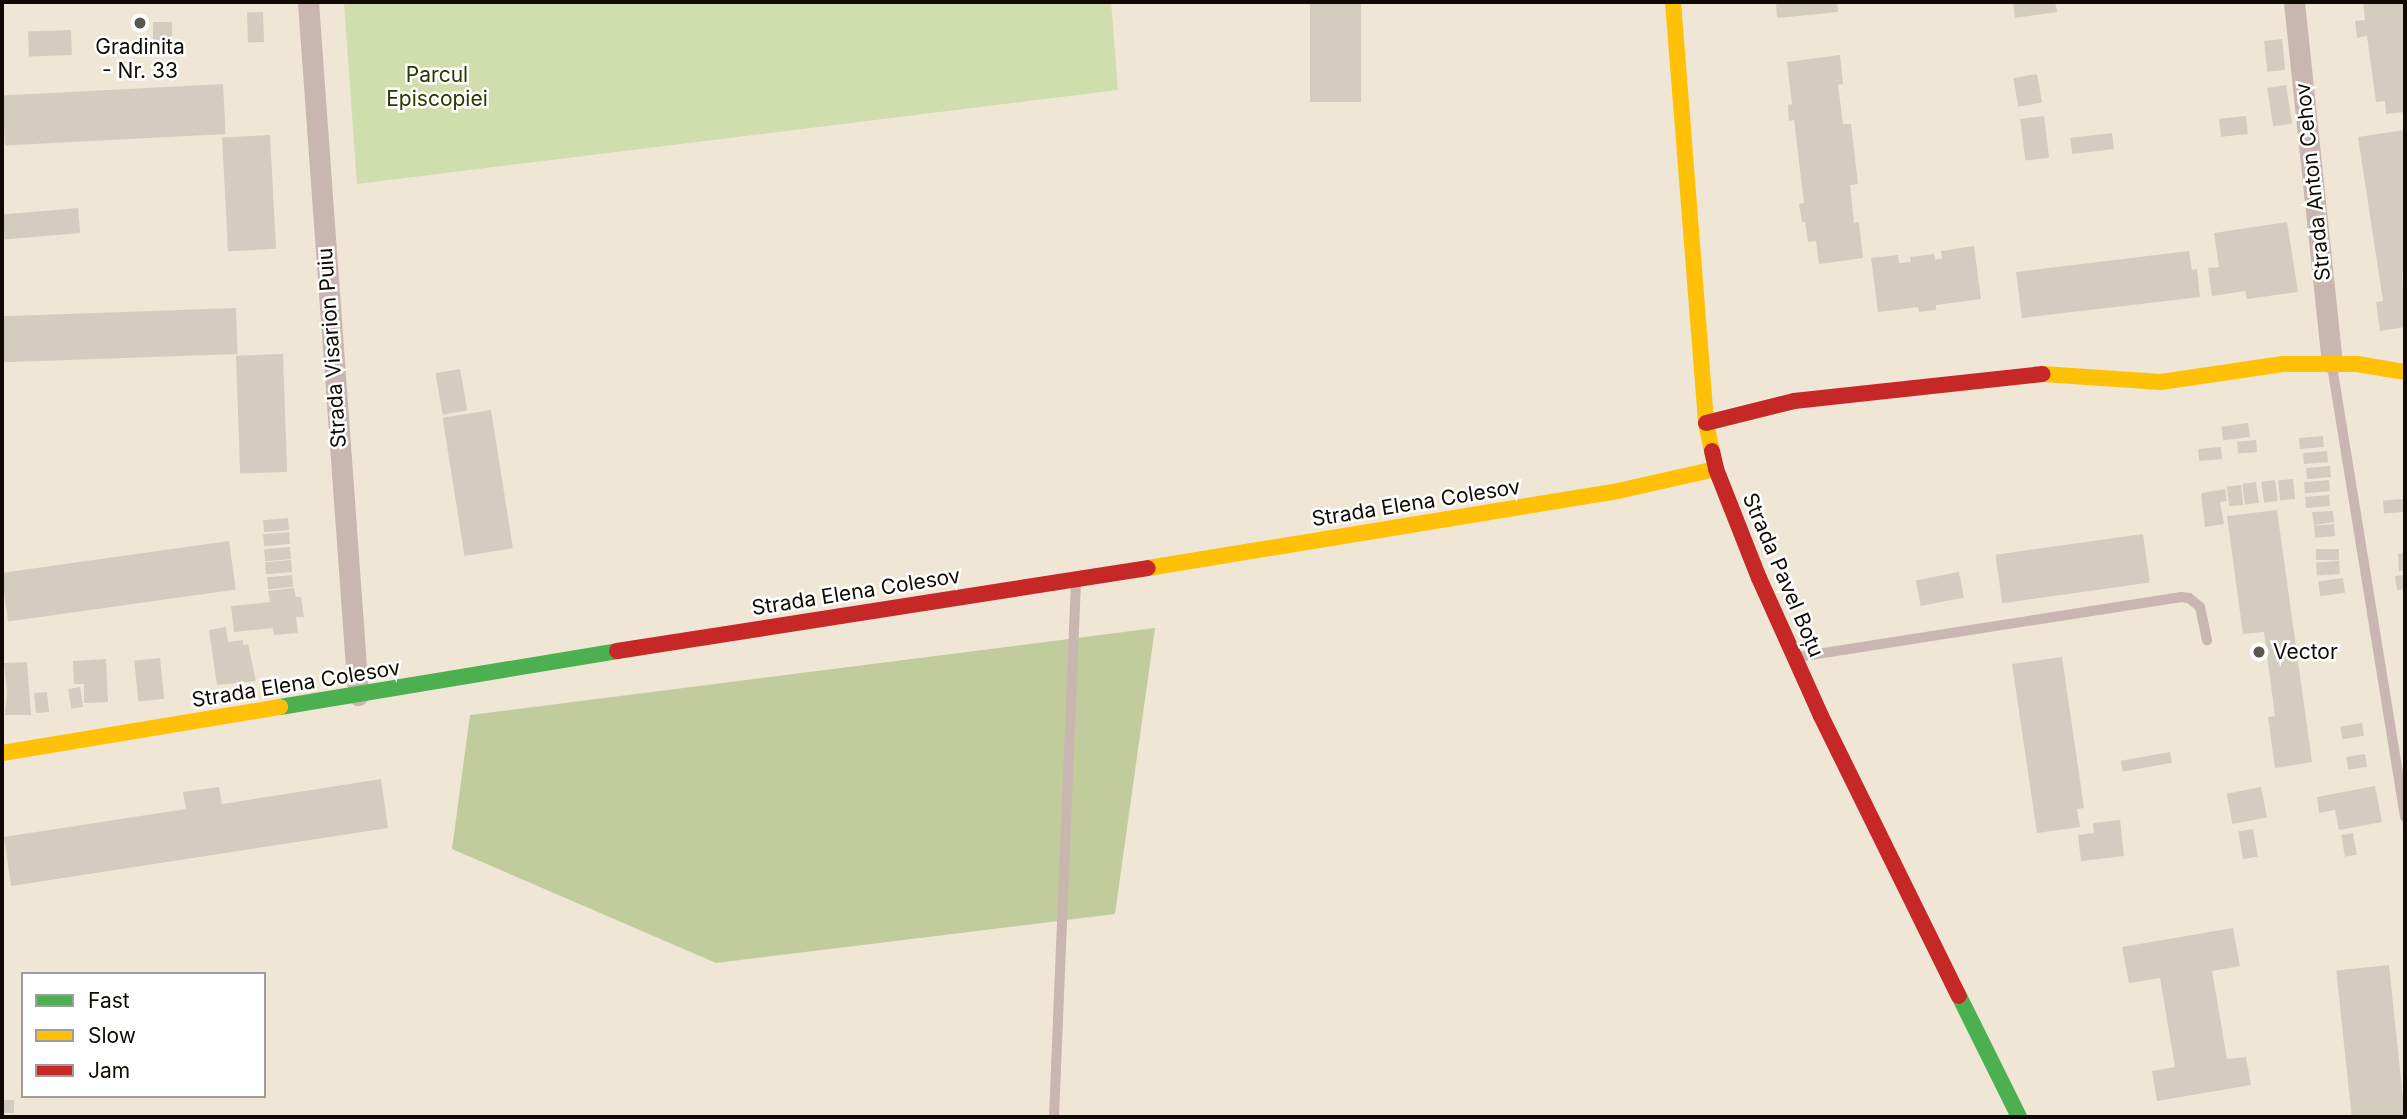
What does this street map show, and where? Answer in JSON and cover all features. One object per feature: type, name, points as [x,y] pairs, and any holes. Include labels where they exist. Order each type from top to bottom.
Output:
[{"type":"street","name":"Strada Visarion Puiu","points":[[308,2],[358,695]]},
{"type":"street","name":"Strada Pavel Boțu","points":[[1673,2],[1706,423],[1716,469],[1794,657],[2019,1117]]},
{"type":"street","name":"Strada Anton Cehov","points":[[2294,2],[2332,363]]},
{"type":"street","points":[[1706,423],[1794,401],[1963,384],[2034,373],[2176,382],[2271,365],[2332,363],[2405,372]]},
{"type":"street","name":"Strada Elena Colesov","points":[[2,753],[717,634],[1076,580],[1618,491],[1716,469]]},
{"type":"lane","points":[[2332,363],[2405,817]]},
{"type":"lane","points":[[1054,1117],[1076,580]]},
{"type":"lane","points":[[1794,657],[2181,597],[2189,598],[2200,607],[2207,640]]},
{"type":"green space","name":"Parcul Episcopiei","points":[[344,2],[1111,2],[1118,90],[357,184]]},
{"type":"green space","points":[[1155,628],[1115,914],[716,963],[452,849],[470,715]]},
{"type":"building","points":[[1310,2],[1361,2],[1361,102],[1310,102]]},
{"type":"building","points":[[1776,2],[1837,2],[1838,12],[1777,18]]},
{"type":"building","points":[[2013,2],[2055,2],[2057,12],[2015,18]]},
{"type":"building","points":[[2363,2],[2405,2],[2405,112],[2386,114],[2385,101],[2376,102],[2367,36],[2357,38],[2355,21],[2365,20]]},
{"type":"building","points":[[263,12],[264,42],[248,43],[247,13]]},
{"type":"building","points":[[153,22],[172,22],[172,43],[153,43]]},
{"type":"building","points":[[71,30],[72,55],[29,56],[28,32]]},
{"type":"building","points":[[2282,39],[2285,70],[2267,72],[2264,41]]},
{"type":"building","points":[[1840,55],[1843,84],[1838,85],[1843,124],[1851,124],[1858,184],[1850,185],[1854,223],[1859,222],[1863,258],[1819,264],[1816,241],[1808,242],[1799,204],[1804,203],[1794,120],[1789,121],[1788,105],[1792,104],[1787,62]]},
{"type":"building","points":[[2037,74],[2042,103],[2018,107],[2013,78]]},
{"type":"building","points":[[223,84],[226,134],[5,145],[2,96]]},
{"type":"building","points":[[2286,85],[2292,124],[2273,126],[2267,88]]},
{"type":"building","points":[[2044,116],[2049,158],[2025,161],[2020,119]]},
{"type":"building","points":[[2246,116],[2248,134],[2221,137],[2219,119]]},
{"type":"building","points":[[2405,130],[2405,273],[2402,273],[2405,327],[2380,331],[2376,302],[2383,301],[2358,137]]},
{"type":"building","points":[[2112,133],[2114,149],[2072,154],[2070,138]]},
{"type":"building","points":[[270,135],[276,249],[228,251],[222,138]]},
{"type":"building","points":[[78,208],[80,233],[4,240],[2,215]]},
{"type":"building","points":[[2287,222],[2298,292],[2247,299],[2245,291],[2212,296],[2208,268],[2219,267],[2214,233]]},
{"type":"building","points":[[1974,246],[1981,299],[1936,305],[1936,310],[1919,312],[1918,307],[1878,312],[1871,258],[1898,255],[1899,263],[1911,262],[1910,257],[1934,254],[1935,260],[1942,259],[1941,251]]},
{"type":"building","points":[[2189,251],[2192,270],[2197,269],[2200,297],[2022,318],[2016,272]]},
{"type":"building","points":[[236,308],[238,354],[4,362],[2,316]]},
{"type":"building","points":[[283,354],[287,472],[240,474],[236,356]]},
{"type":"building","points":[[460,369],[467,410],[443,415],[435,373]]},
{"type":"building","points":[[491,410],[513,548],[465,556],[443,418]]},
{"type":"building","points":[[2248,423],[2250,437],[2223,441],[2221,427]]},
{"type":"building","points":[[2323,436],[2324,447],[2300,449],[2299,438]]},
{"type":"building","points":[[2256,440],[2257,452],[2238,454],[2237,442]]},
{"type":"building","points":[[2221,447],[2222,459],[2199,461],[2198,449]]},
{"type":"building","points":[[2327,451],[2328,462],[2304,464],[2303,453]]},
{"type":"building","points":[[2330,466],[2331,477],[2307,479],[2306,468]]},
{"type":"building","points":[[2293,479],[2295,499],[2280,500],[2278,481]]},
{"type":"building","points":[[2275,480],[2278,501],[2264,503],[2261,482]]},
{"type":"building","points":[[2329,480],[2330,491],[2305,493],[2304,482]]},
{"type":"building","points":[[2256,482],[2259,503],[2245,505],[2242,484]]},
{"type":"building","points":[[2241,485],[2243,505],[2229,506],[2227,486]]},
{"type":"building","points":[[2225,489],[2227,501],[2220,502],[2224,524],[2205,527],[2201,493]]},
{"type":"building","points":[[2329,495],[2330,506],[2306,508],[2305,497]]},
{"type":"building","points":[[2404,499],[2405,512],[2384,513],[2383,500]]},
{"type":"building","points":[[2277,510],[2312,762],[2275,768],[2268,717],[2275,716],[2264,632],[2243,634],[2227,516]]},
{"type":"building","points":[[2333,511],[2334,522],[2314,525],[2312,512]]},
{"type":"building","points":[[288,518],[289,530],[264,532],[263,520]]},
{"type":"building","points":[[2334,524],[2335,536],[2315,538],[2314,526]]},
{"type":"building","points":[[289,532],[290,544],[264,546],[263,534]]},
{"type":"building","points":[[2143,534],[2150,583],[2002,603],[1995,555]]},
{"type":"building","points":[[229,541],[236,590],[8,622],[2,573]]},
{"type":"building","points":[[290,547],[291,559],[265,561],[264,549]]},
{"type":"building","points":[[2316,549],[2339,549],[2339,560],[2316,560]]},
{"type":"building","points":[[2405,553],[2405,571],[2399,571],[2398,554]]},
{"type":"building","points":[[291,560],[292,572],[266,574],[265,562]]},
{"type":"building","points":[[2339,561],[2340,574],[2317,576],[2316,563]]},
{"type":"building","points":[[1959,572],[1964,598],[1921,606],[1916,580]]},
{"type":"building","points":[[292,575],[293,587],[268,589],[267,577]]},
{"type":"building","points":[[2405,575],[2405,589],[2397,590],[2395,576]]},
{"type":"building","points":[[2343,578],[2345,593],[2320,596],[2318,581]]},
{"type":"building","points":[[294,588],[296,597],[301,597],[304,617],[296,617],[298,633],[274,635],[273,628],[234,632],[231,606],[270,602],[268,591]]},
{"type":"building","points":[[226,627],[228,642],[243,640],[243,645],[248,644],[256,681],[217,685],[209,630]]},
{"type":"building","points":[[2062,657],[2084,808],[2077,809],[2080,827],[2037,833],[2012,664]]},
{"type":"building","points":[[160,658],[164,699],[138,701],[134,661]]},
{"type":"building","points":[[106,659],[108,702],[84,703],[84,684],[74,684],[73,661]]},
{"type":"building","points":[[27,662],[31,715],[5,715],[7,692],[4,663]]},
{"type":"building","points":[[80,687],[83,707],[71,709],[68,689]]},
{"type":"building","points":[[47,692],[49,712],[36,713],[34,693]]},
{"type":"building","points":[[2362,723],[2364,736],[2342,739],[2340,726]]},
{"type":"building","points":[[2170,752],[2172,763],[2123,772],[2121,761]]},
{"type":"building","points":[[2365,754],[2367,767],[2348,770],[2346,757]]},
{"type":"building","points":[[381,779],[388,828],[11,886],[4,837],[186,809],[183,792],[219,787],[222,804]]},
{"type":"building","points":[[2375,786],[2382,822],[2339,830],[2335,810],[2319,813],[2317,797]]},
{"type":"building","points":[[2261,787],[2267,817],[2233,824],[2227,794]]},
{"type":"building","points":[[2120,820],[2124,856],[2081,861],[2078,835],[2094,833],[2093,823]]},
{"type":"building","points":[[2253,829],[2258,857],[2243,859],[2238,832]]},
{"type":"building","points":[[2353,833],[2357,855],[2345,857],[2341,835]]},
{"type":"building","points":[[2233,928],[2240,966],[2212,971],[2227,1059],[2246,1057],[2251,1085],[2157,1101],[2152,1071],[2175,1067],[2160,978],[2129,983],[2122,947]]},
{"type":"building","points":[[2389,965],[2405,1117],[2352,1117],[2336,971]]},
{"type":"building","points":[[2,1100],[14,1100],[14,1113],[2,1113]]},
{"type":"traffic: fast","points":[[280,707],[617,651]]},
{"type":"traffic: fast","points":[[1959,996],[2019,1117]]},
{"type":"traffic: slow","points":[[1673,2],[1706,423],[1712,451]]},
{"type":"traffic: slow","points":[[2043,374],[2161,382],[2283,364],[2357,364],[2405,372]]},
{"type":"traffic: slow","points":[[1148,568],[1618,491],[1716,469]]},
{"type":"traffic: slow","points":[[2,753],[280,707]]},
{"type":"traffic: jam","points":[[1706,423],[1794,401],[2043,374]]},
{"type":"traffic: jam","points":[[1712,451],[1716,469],[1759,578],[1821,716],[1959,996]]},
{"type":"traffic: jam","points":[[617,651],[1148,568]]},
{"type":"place","name":"Gradinita - Nr. 33","points":[[140,23]]},
{"type":"place","name":"Vector","points":[[2259,652]]}]
